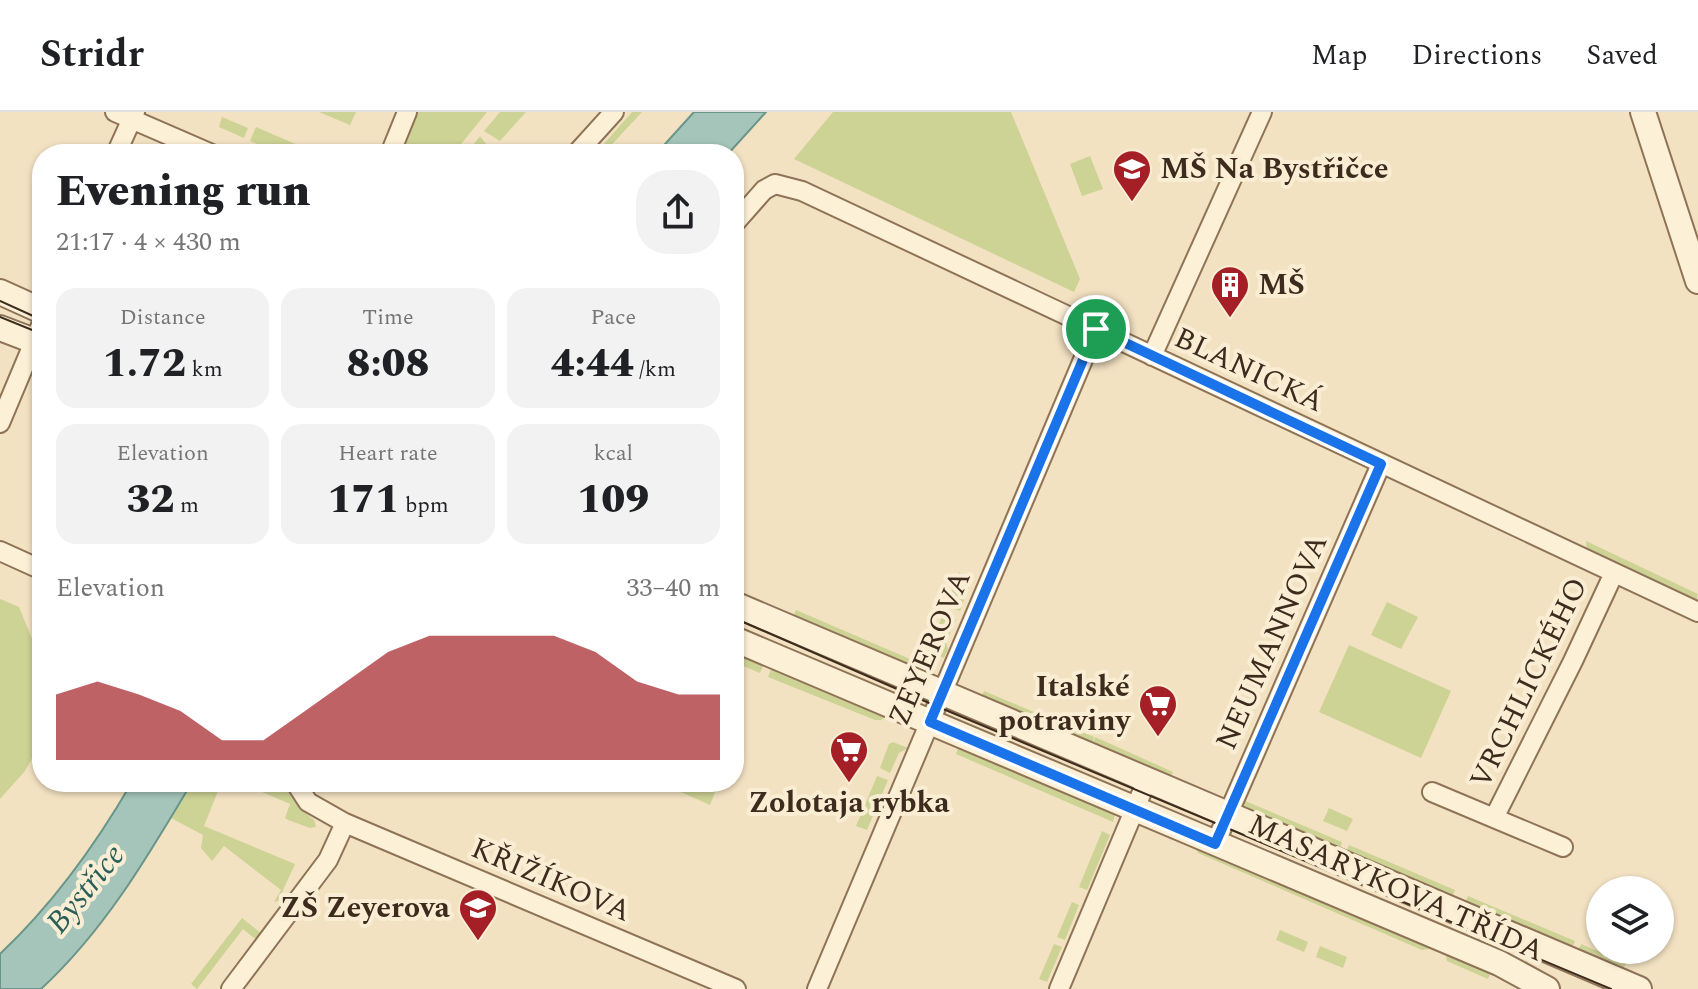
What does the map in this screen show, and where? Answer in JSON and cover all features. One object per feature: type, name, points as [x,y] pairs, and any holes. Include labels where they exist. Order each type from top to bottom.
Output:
[{"type":"street","points":[[394,144],[407,112]]},
{"type":"street","points":[[585,144],[614,112]]},
{"type":"street","points":[[1152,356],[1262,112]]},
{"type":"street","points":[[1643,112],[1698,281]]},
{"type":"street","points":[[119,144],[127,114],[191,144]]},
{"type":"street","name":"BLANICKÁ","points":[[744,213],[764,190],[775,184],[802,191],[1698,612]]},
{"type":"street","points":[[0,292],[32,306]]},
{"type":"street","points":[[0,328],[32,335]]},
{"type":"street","name":"ZEYEROVA","points":[[817,989],[1096,329]]},
{"type":"street","points":[[0,423],[32,352]]},
{"type":"street","name":"NEUMANNOVA","points":[[1215,844],[1381,464]]},
{"type":"street","points":[[0,551],[32,565]]},
{"type":"street","name":"VRCHLICKÉHO","points":[[1494,818],[1614,573]]},
{"type":"street","name":"MASARYKOVA TŘÍDA","points":[[744,608],[1639,989]]},
{"type":"street","name":"MASARYKOVA TŘÍDA","points":[[744,643],[930,722],[1132,818],[1215,844],[1499,963],[1547,989]]},
{"type":"street","points":[[1059,989],[1147,780]]},
{"type":"street","name":"KŘIŽÍKOVA","points":[[302,792],[308,802],[345,823],[729,986]]},
{"type":"street","points":[[1432,792],[1563,847]]},
{"type":"street","points":[[231,989],[328,860],[345,823]]},
{"type":"green space","points":[[319,112],[356,112],[350,125]]},
{"type":"green space","points":[[416,112],[487,112],[461,144],[402,144]]},
{"type":"green space","points":[[500,112],[526,112],[500,141],[484,131]]},
{"type":"green space","points":[[632,112],[642,112],[612,144],[604,144]]},
{"type":"green space","points":[[833,112],[1011,112],[1080,279],[1074,292],[794,159]]},
{"type":"green space","points":[[222,117],[248,128],[244,138],[219,127]]},
{"type":"green space","points":[[256,127],[296,144],[257,144],[250,141]]},
{"type":"green space","points":[[480,136],[486,144],[474,144]]},
{"type":"green space","points":[[1090,156],[1103,189],[1082,196],[1070,164]]},
{"type":"green space","points":[[1586,541],[1698,594],[1696,603],[1587,551]]},
{"type":"green space","points":[[959,572],[971,582],[960,611],[946,605]]},
{"type":"green space","points":[[0,599],[19,607],[32,639],[32,759],[0,799]]},
{"type":"green space","points":[[1387,602],[1418,617],[1401,649],[1371,635]]},
{"type":"green space","points":[[796,610],[910,659],[905,671],[791,621]]},
{"type":"green space","points":[[943,614],[956,620],[946,642],[948,649],[944,658],[928,651]]},
{"type":"green space","points":[[1349,645],[1451,691],[1421,758],[1319,712]]},
{"type":"green space","points":[[744,651],[766,659],[760,673],[744,666]]},
{"type":"green space","points":[[774,662],[886,716],[875,720],[768,677]]},
{"type":"green space","points":[[984,691],[1094,737],[1092,748],[1095,737],[1173,772],[1168,783],[979,701]]},
{"type":"green space","points":[[961,741],[1112,807],[1115,814],[1113,822],[956,754]]},
{"type":"green space","points":[[893,742],[908,748],[899,753],[890,773],[880,768],[889,744]]},
{"type":"green space","points":[[877,776],[888,780],[867,830],[856,826]]},
{"type":"green space","points":[[186,792],[218,792],[204,826],[295,864],[278,901],[274,902],[281,890],[224,846],[212,861],[201,848],[203,835],[171,818]]},
{"type":"green space","points":[[262,792],[288,792],[314,820],[316,827],[310,828],[285,818],[290,804]]},
{"type":"green space","points":[[681,792],[715,792],[710,805]]},
{"type":"green space","points":[[1243,800],[1342,842],[1338,855],[1244,808]]},
{"type":"green space","points":[[1329,808],[1353,819],[1347,831],[1323,821]]},
{"type":"green space","points":[[1102,831],[1110,835],[1087,890],[1079,887]]},
{"type":"green space","points":[[1349,845],[1455,890],[1450,902],[1344,857]]},
{"type":"green space","points":[[1195,846],[1433,943],[1429,949],[1422,950],[1198,853]]},
{"type":"green space","points":[[1468,896],[1575,941],[1570,953],[1463,907]]},
{"type":"green space","points":[[1072,902],[1079,905],[1065,940],[1057,937]]},
{"type":"green space","points":[[242,918],[262,934],[254,938],[243,929],[197,989],[191,984]]},
{"type":"green space","points":[[1280,930],[1308,942],[1304,952],[1276,940]]},
{"type":"green space","points":[[1054,944],[1062,947],[1047,982],[1039,979]]},
{"type":"green space","points":[[1581,944],[1586,946],[1586,960],[1576,956]]},
{"type":"green space","points":[[1320,946],[1347,957],[1343,968],[1316,957]]},
{"type":"green space","points":[[1445,951],[1492,968],[1488,979],[1447,961]]},
{"type":"green space","points":[[1596,964],[1626,964],[1621,974]]},
{"type":"water","points":[[694,112],[766,112],[737,144],[665,144]]},
{"type":"water","name":"Bystřice","points":[[126,792],[186,792],[124,891],[64,966],[41,989],[0,989],[0,954],[38,915],[103,829]]},
{"type":"tram line","points":[[0,301],[32,315]]},
{"type":"tram line","points":[[0,317],[32,330]]},
{"type":"tram line","points":[[744,622],[1611,989]]},
{"type":"place","name":"MŠ Na Bystřičce","points":[[1132,203]]},
{"type":"place","name":"MŠ","points":[[1230,319]]},
{"type":"place","name":"Italské potraviny","points":[[1158,738]]},
{"type":"place","name":"Zolotaja rybka","points":[[849,784]]},
{"type":"place","name":"ZŠ Zeyerova","points":[[478,942]]},
{"type":"route","points":[[1096,329],[1381,464],[1215,844],[930,722],[1096,329]]}]
